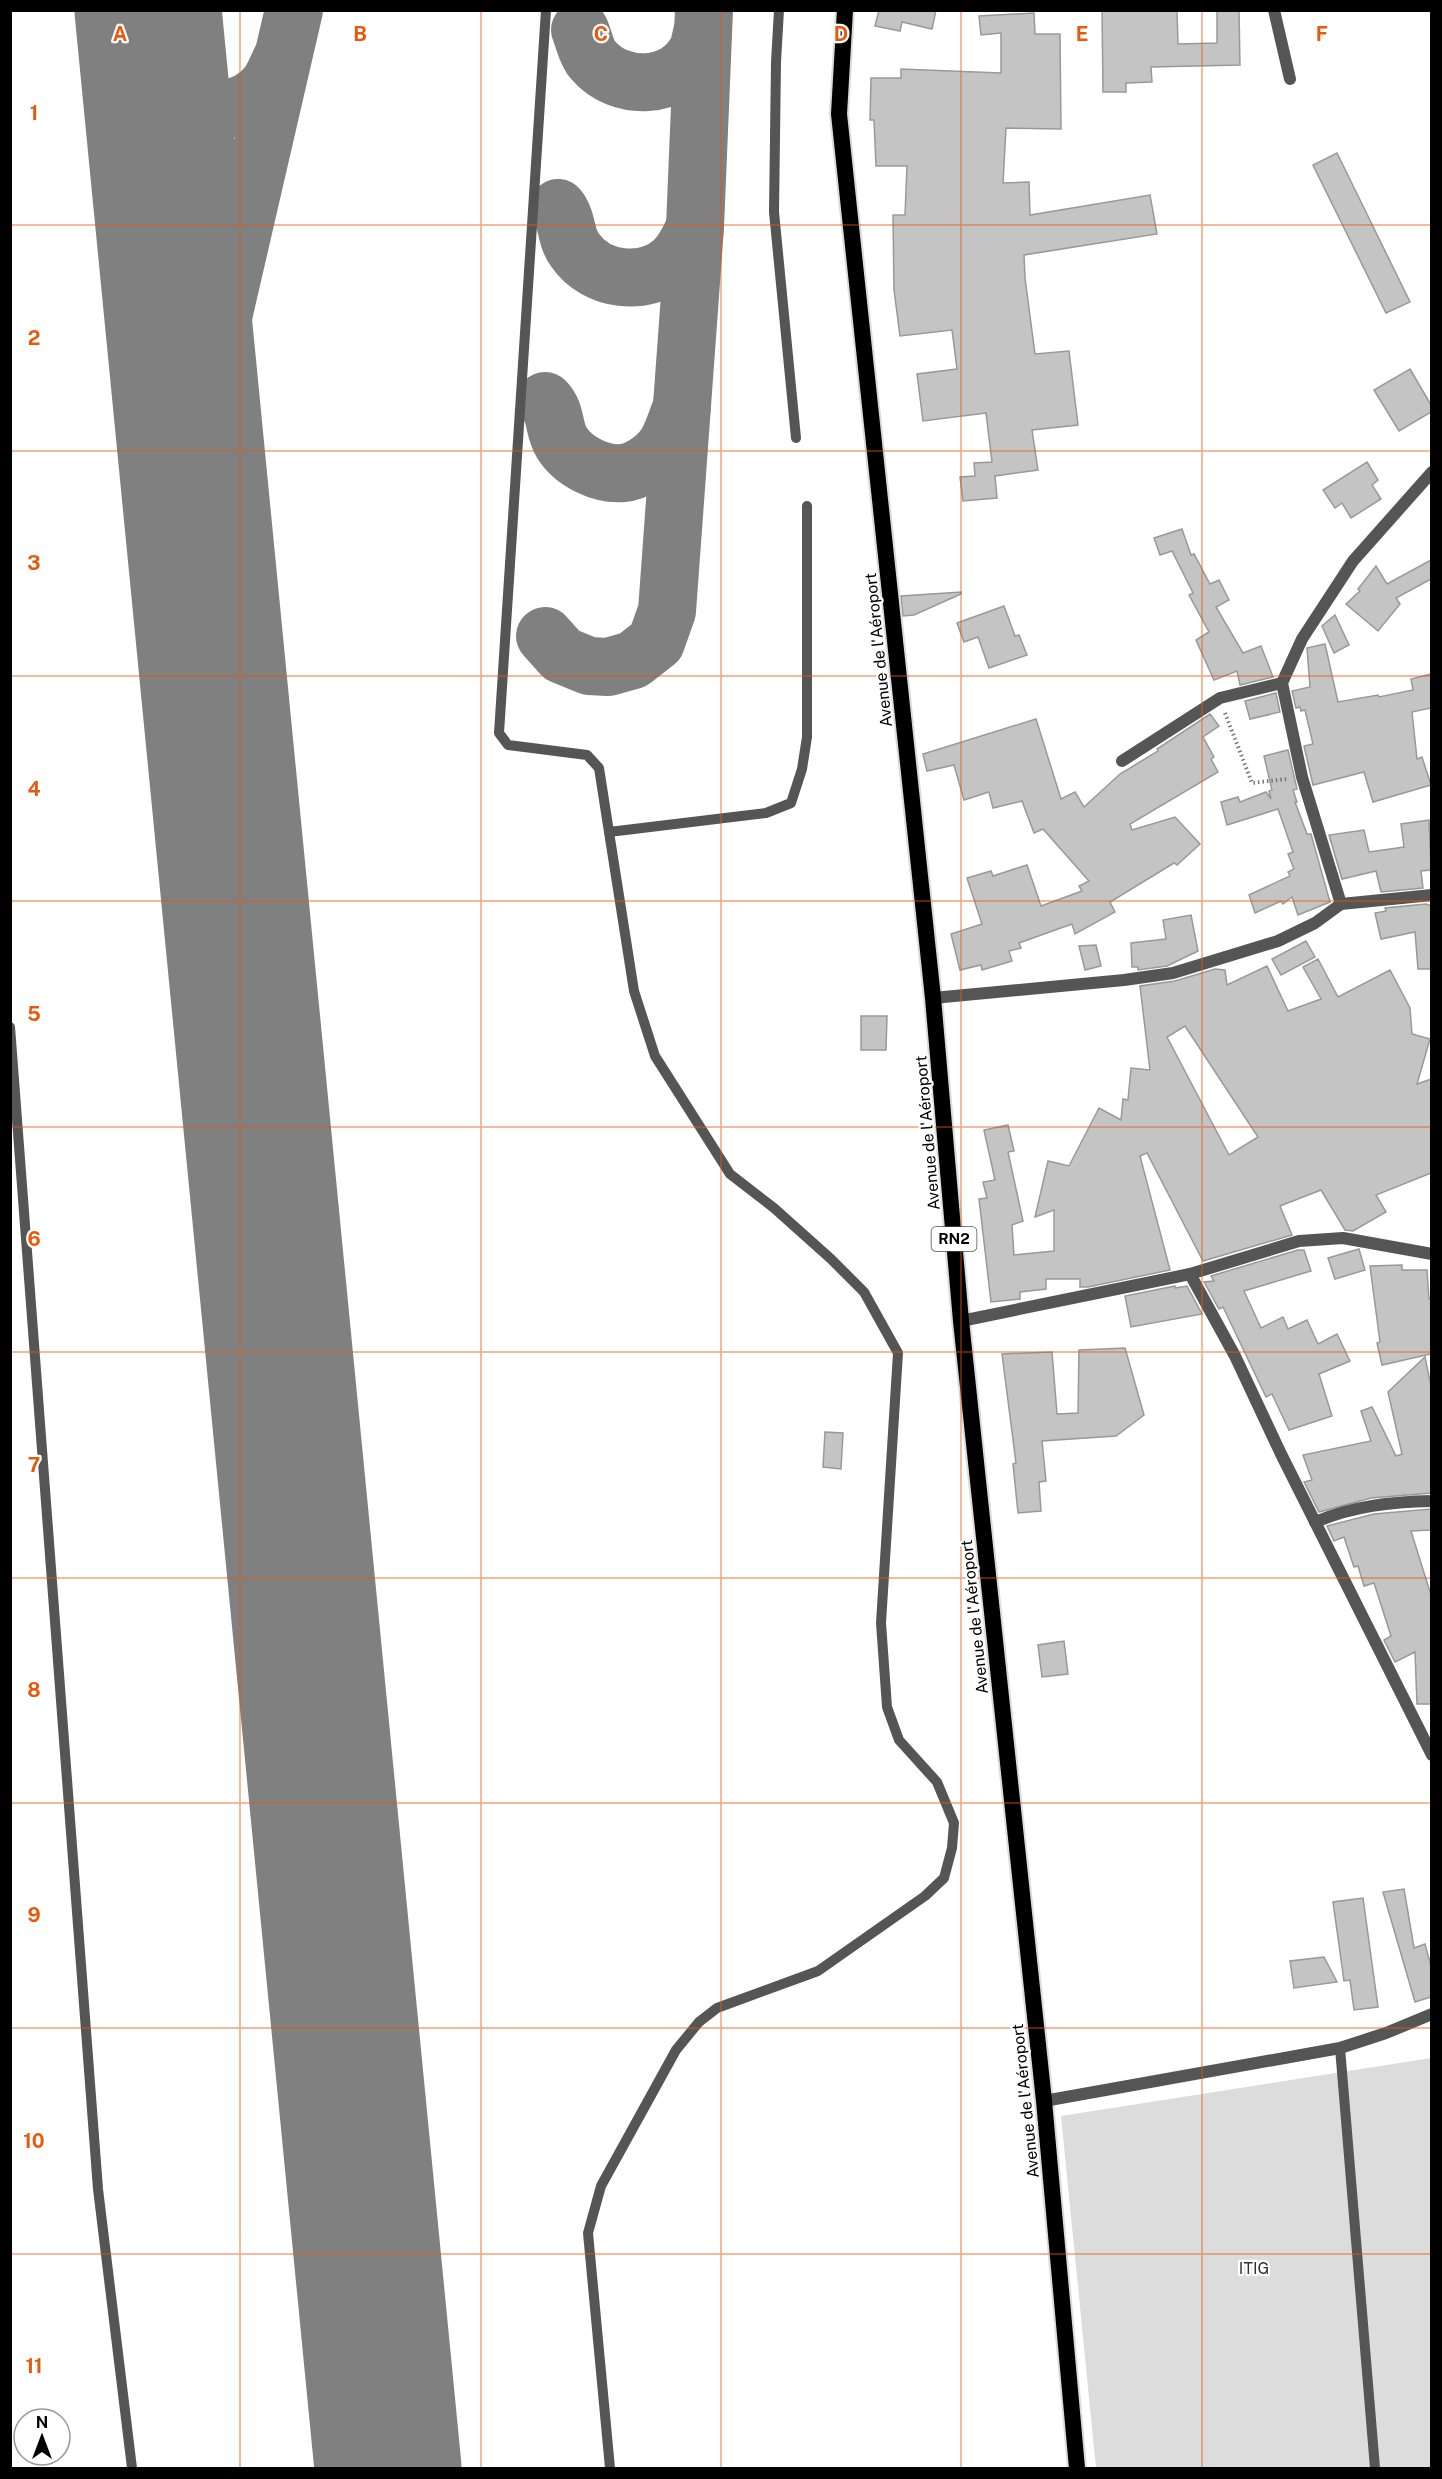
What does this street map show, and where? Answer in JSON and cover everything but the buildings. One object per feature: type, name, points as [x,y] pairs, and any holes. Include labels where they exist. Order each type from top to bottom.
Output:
[{"type":"highway","name":"Avenue de l'Aéroport","points":[[845,10],[838,114],[933,998],[961,1321],[1044,2101],[1077,2469]]},
{"type":"street","points":[[1274,10],[1290,79]]},
{"type":"street","points":[[1341,904],[1302,777],[1282,683],[1302,639],[1353,561],[1431,472]]},
{"type":"street","points":[[1122,761],[1220,698],[1282,683]]},
{"type":"street","points":[[933,998],[1124,980],[1173,973],[1278,941],[1315,923],[1341,904],[1431,895]]},
{"type":"street","points":[[961,1321],[1190,1274],[1299,1241],[1342,1238],[1431,1254]]},
{"type":"street","points":[[1190,1274],[1235,1356],[1431,1755]]},
{"type":"street","points":[[1315,1522],[1340,1512],[1376,1504],[1431,1501]]},
{"type":"street","points":[[1044,2101],[1340,2048],[1386,2033],[1431,2014]]},
{"type":"lane","points":[[546,10],[499,734],[508,745],[587,755],[600,768],[634,991],[655,1056],[730,1174],[774,1208],[864,1292],[898,1353],[881,1623],[887,1707],[899,1740],[937,1782],[954,1823],[952,1848],[944,1878],[925,1896],[818,1971],[717,2008],[699,2022],[676,2050],[601,2186],[588,2233],[610,2469]]},
{"type":"lane","points":[[779,10],[774,213],[796,438]]},
{"type":"lane","points":[[609,832],[766,813],[791,803],[802,769],[807,737],[807,506]]},
{"type":"lane","points":[[10,1027],[98,2189],[132,2469]]},
{"type":"lane","points":[[1340,2048],[1376,2469]]},
{"type":"path","points":[[1220,698],[1252,783],[1302,777]]},
{"type":"green space","name":"ITIG","points":[[1431,2058],[1431,2468],[1096,2468],[1061,2116]]},
{"type":"taxiway","points":[[193,473],[201,412],[294,10]]},
{"type":"taxiway","points":[[545,636],[562,655],[589,666],[608,667],[633,660],[656,642],[667,611],[695,227],[704,10]]},
{"type":"taxiway","points":[[580,30],[591,57],[604,70],[618,78],[647,82],[676,73],[688,64],[697,51],[703,29]]},
{"type":"taxiway","points":[[152,61],[172,93],[183,102],[208,110],[222,110],[247,102],[259,94],[270,82],[283,56]]},
{"type":"taxiway","points":[[558,208],[572,245],[584,260],[608,274],[621,277],[649,275],[662,270],[680,254],[695,227]]},
{"type":"taxiway","points":[[545,401],[551,411],[559,438],[567,450],[589,466],[615,473],[634,470],[659,454],[668,440],[682,407]]},
{"type":"runway","points":[[148,10],[388,2468]]}]
